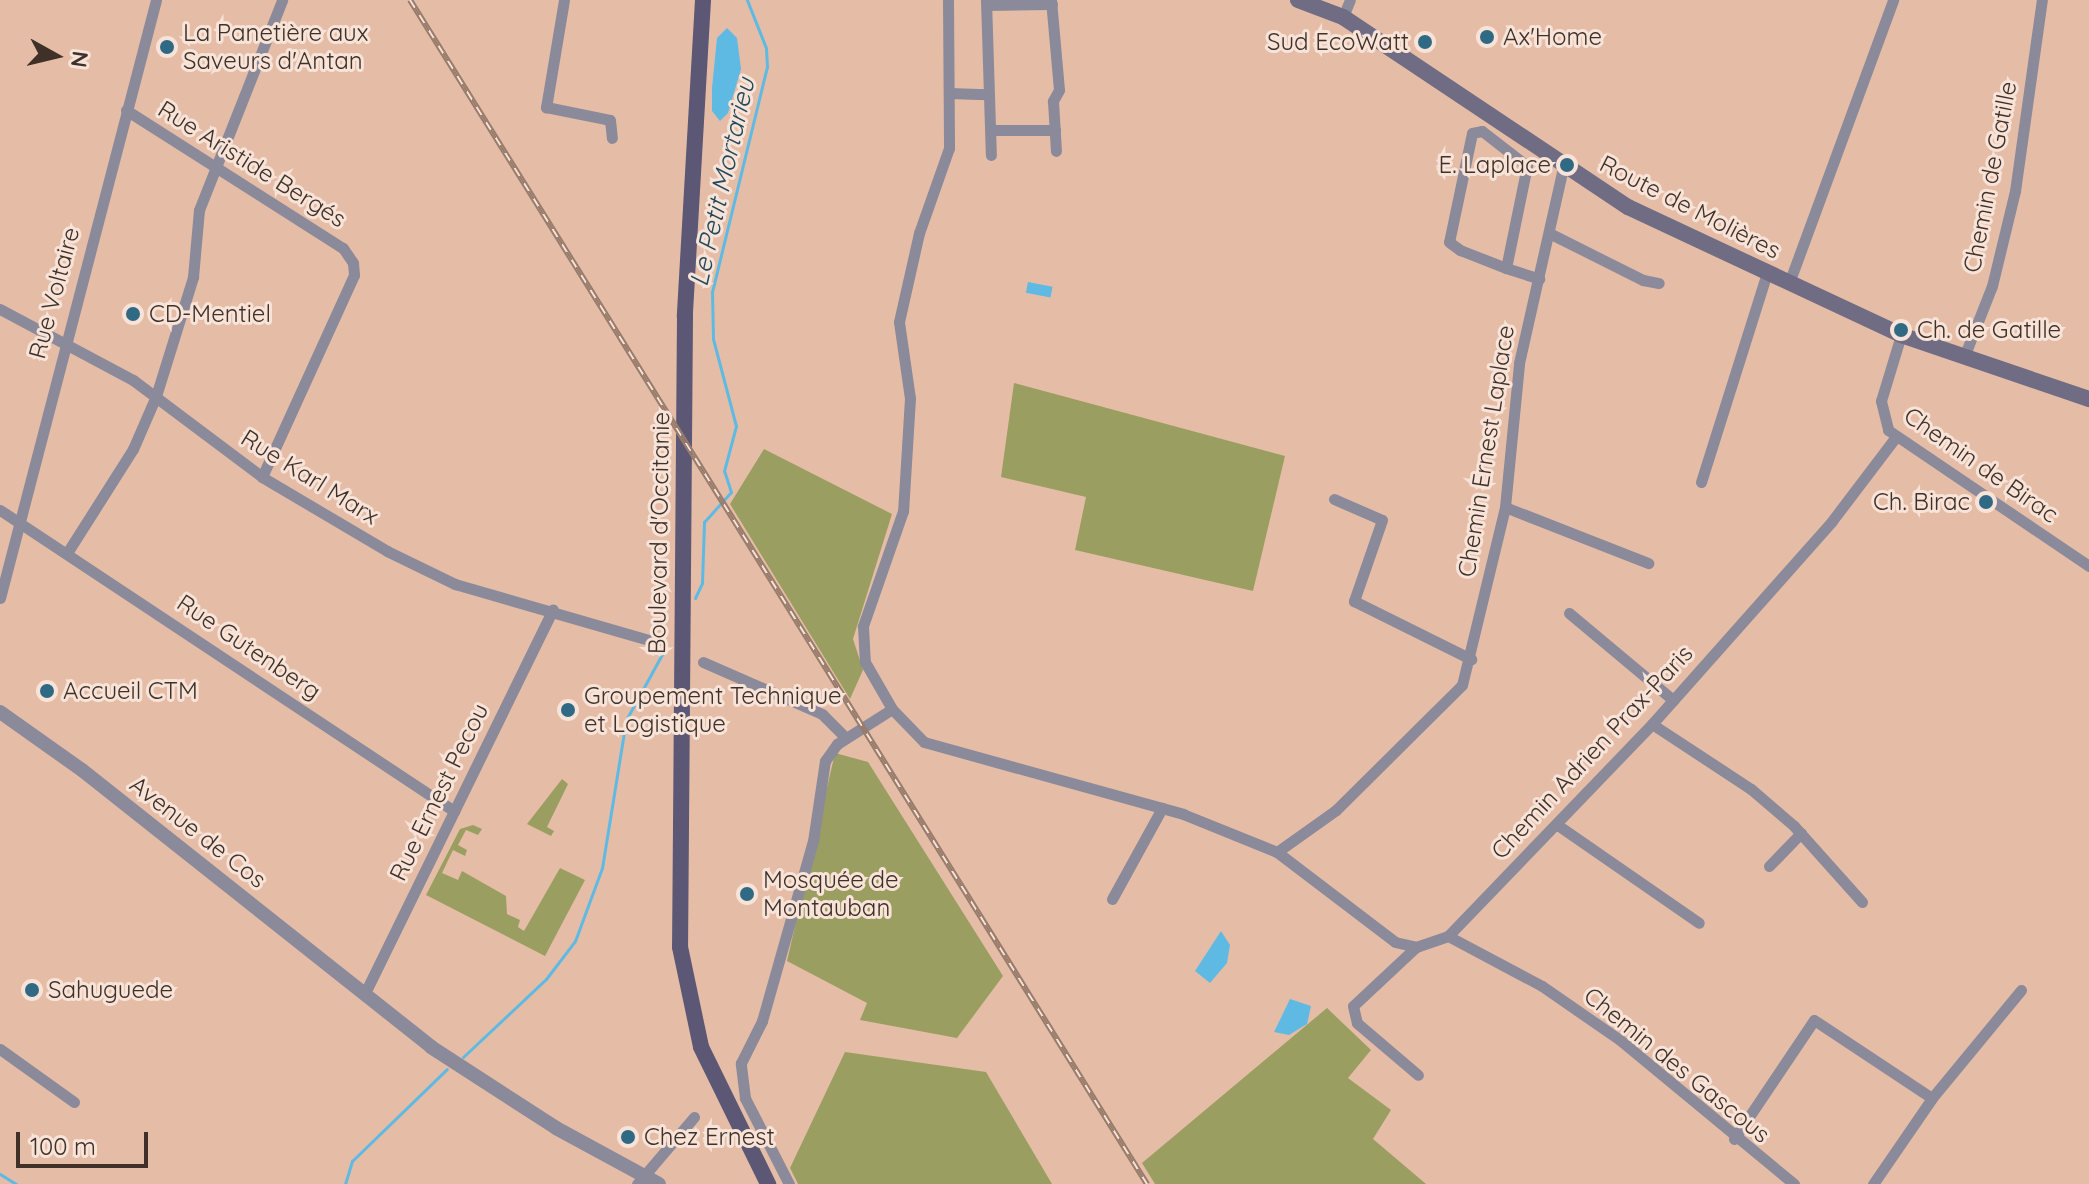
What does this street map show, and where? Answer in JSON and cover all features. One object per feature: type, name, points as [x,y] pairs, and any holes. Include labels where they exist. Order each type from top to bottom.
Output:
[{"type":"main road","name":"Route de Molières","points":[[1298,0],[1343,17],[1563,167],[1628,207],[1901,335],[2089,399]]},
{"type":"main road","name":"Boulevard d'Occitanie","points":[[701,3],[685,386],[682,968],[704,1056],[768,1184]]},
{"type":"street","name":"Rue Voltaire","points":[[0,598],[63,344],[156,0]]},
{"type":"street","points":[[67,553],[133,449],[156,396],[193,277],[193,232],[214,168],[282,0]]},
{"type":"street","points":[[564,0],[546,107],[610,120],[612,138]]},
{"type":"street","points":[[948,0],[949,148],[919,233],[899,322],[910,398],[903,511],[860,646],[892,709],[912,733],[937,748],[1162,808],[1277,852],[1395,942],[1416,947]]},
{"type":"street","points":[[1343,17],[1350,0]]},
{"type":"street","points":[[1789,283],[1893,0]]},
{"type":"street","name":"Chemin de Gatille","points":[[1964,357],[1992,286],[2015,191],[2042,0]]},
{"type":"street","points":[[991,155],[992,130],[986,94],[986,3],[1052,2],[1059,90],[1053,101],[1056,151]]},
{"type":"street","points":[[949,93],[986,94]]},
{"type":"street","name":"Rue Aristide Bergés","points":[[126,110],[343,248],[353,263],[354,275],[262,477]]},
{"type":"street","points":[[992,130],[1055,130]]},
{"type":"street","points":[[1506,268],[1527,166],[1482,131],[1472,133],[1449,242],[1506,268],[1539,279]]},
{"type":"street","name":"Chemin Ernest Laplace","points":[[1277,852],[1336,810],[1451,699],[1471,659],[1505,507],[1519,363],[1563,167]]},
{"type":"street","points":[[1549,233],[1643,280],[1659,283]]},
{"type":"street","points":[[1701,482],[1767,273]]},
{"type":"street","name":"Rue Karl Marx","points":[[0,309],[156,396],[262,477],[334,522],[455,584],[656,642]]},
{"type":"street","name":"Chemin de Birac","points":[[1901,335],[1881,409],[1895,438],[2089,566]]},
{"type":"street","name":"Chemin Adrien Prax-Paris","points":[[1416,947],[1448,936],[1559,826],[1832,521],[1895,438]]},
{"type":"street","points":[[1334,499],[1382,520],[1354,601],[1471,659]]},
{"type":"street","points":[[1505,507],[1648,563]]},
{"type":"street","name":"Rue Gutenberg","points":[[0,510],[454,811]]},
{"type":"street","name":"Rue Ernest Pecou","points":[[365,993],[553,610]]},
{"type":"street","points":[[1569,613],[1673,700]]},
{"type":"street","points":[[703,662],[822,714],[845,737]]},
{"type":"street","points":[[789,1184],[745,1098],[741,1063],[762,1021],[813,841],[825,761],[845,737],[892,709]]},
{"type":"street","name":"Avenue de Cos","points":[[0,712],[82,770],[471,1076],[640,1180],[659,1184]]},
{"type":"street","points":[[1652,724],[1751,789],[1801,833],[1862,902]]},
{"type":"street","points":[[1112,899],[1162,808]]},
{"type":"street","points":[[1559,826],[1699,923]]},
{"type":"street","points":[[1769,866],[1801,833]]},
{"type":"street","name":"Chemin des Gascous","points":[[1448,936],[1542,986],[1620,1040],[1734,1139],[1794,1184]]},
{"type":"street","points":[[1416,947],[1353,1006],[1357,1023],[1418,1075]]},
{"type":"street","points":[[1873,1184],[1932,1098],[2021,990]]},
{"type":"street","points":[[1734,1139],[1814,1020],[1932,1098]]},
{"type":"street","points":[[0,1049],[74,1102]]},
{"type":"street","points":[[640,1180],[694,1117]]},
{"type":"green space","points":[[1014,383],[1285,456],[1253,591],[1075,550],[1086,497],[1001,477]]},
{"type":"green space","points":[[764,449],[892,514],[853,639],[863,670],[850,699],[730,504]]},
{"type":"green space","points":[[835,753],[868,762],[1003,976],[957,1038],[860,1020],[867,1003],[787,961]]},
{"type":"green space","points":[[562,779],[568,784],[547,827],[554,831],[551,836],[527,824]]},
{"type":"green space","points":[[473,825],[482,829],[478,835],[466,830],[458,845],[467,850],[465,856],[453,850],[442,873],[458,880],[462,871],[506,896],[507,914],[520,920],[518,927],[524,931],[560,868],[585,880],[545,956],[426,895],[460,829]]},
{"type":"green space","points":[[1327,1008],[1371,1050],[1348,1078],[1391,1110],[1373,1139],[1426,1184],[1155,1184],[1142,1163]]},
{"type":"green space","points":[[845,1052],[986,1072],[1052,1184],[798,1184],[790,1168]]},
{"type":"water","points":[[727,28],[737,38],[741,69],[728,113],[720,121],[712,111],[712,88],[717,38]]},
{"type":"water","points":[[1028,282],[1053,287],[1050,298],[1026,293]]},
{"type":"water","points":[[1221,931],[1230,945],[1227,963],[1210,983],[1195,971]]},
{"type":"water","points":[[1290,999],[1311,1006],[1307,1024],[1289,1035],[1274,1032]]},
{"type":"waterway","name":"Le Petit Mortarieu","points":[[695,598],[702,583],[704,522],[731,492],[724,471],[736,426],[713,339],[712,292],[767,67],[766,48],[747,0]]},
{"type":"waterway","name":"Le Petit Mortarieu","points":[[463,1057],[546,979],[575,941],[602,868],[626,720],[666,647]]},
{"type":"waterway","name":"Le Petit Mortarieu","points":[[345,1184],[352,1161],[447,1069]]},
{"type":"waterway","name":"Le Petit Mortarieu","points":[[0,1174],[16,1184]]},
{"type":"railway","points":[[410,0],[1147,1184]]},
{"type":"place","name":"Ax'Home","points":[[1487,37]]},
{"type":"place","name":"Sud EcoWatt","points":[[1425,42]]},
{"type":"place","name":"La Panetière aux Saveurs d'Antan","points":[[167,47]]},
{"type":"place","name":"E. Laplace","points":[[1567,165]]},
{"type":"place","name":"CD-Mentiel","points":[[133,314]]},
{"type":"place","name":"Ch. de Gatille","points":[[1901,330]]},
{"type":"place","name":"Ch. Birac","points":[[1986,502]]},
{"type":"place","name":"Accueil CTM","points":[[47,691]]},
{"type":"place","name":"Groupement Technique et Logistique","points":[[568,710]]},
{"type":"place","name":"Mosquée de Montauban","points":[[747,894]]},
{"type":"place","name":"Sahuguede","points":[[32,990]]},
{"type":"place","name":"Chez Ernest","points":[[628,1137]]}]
